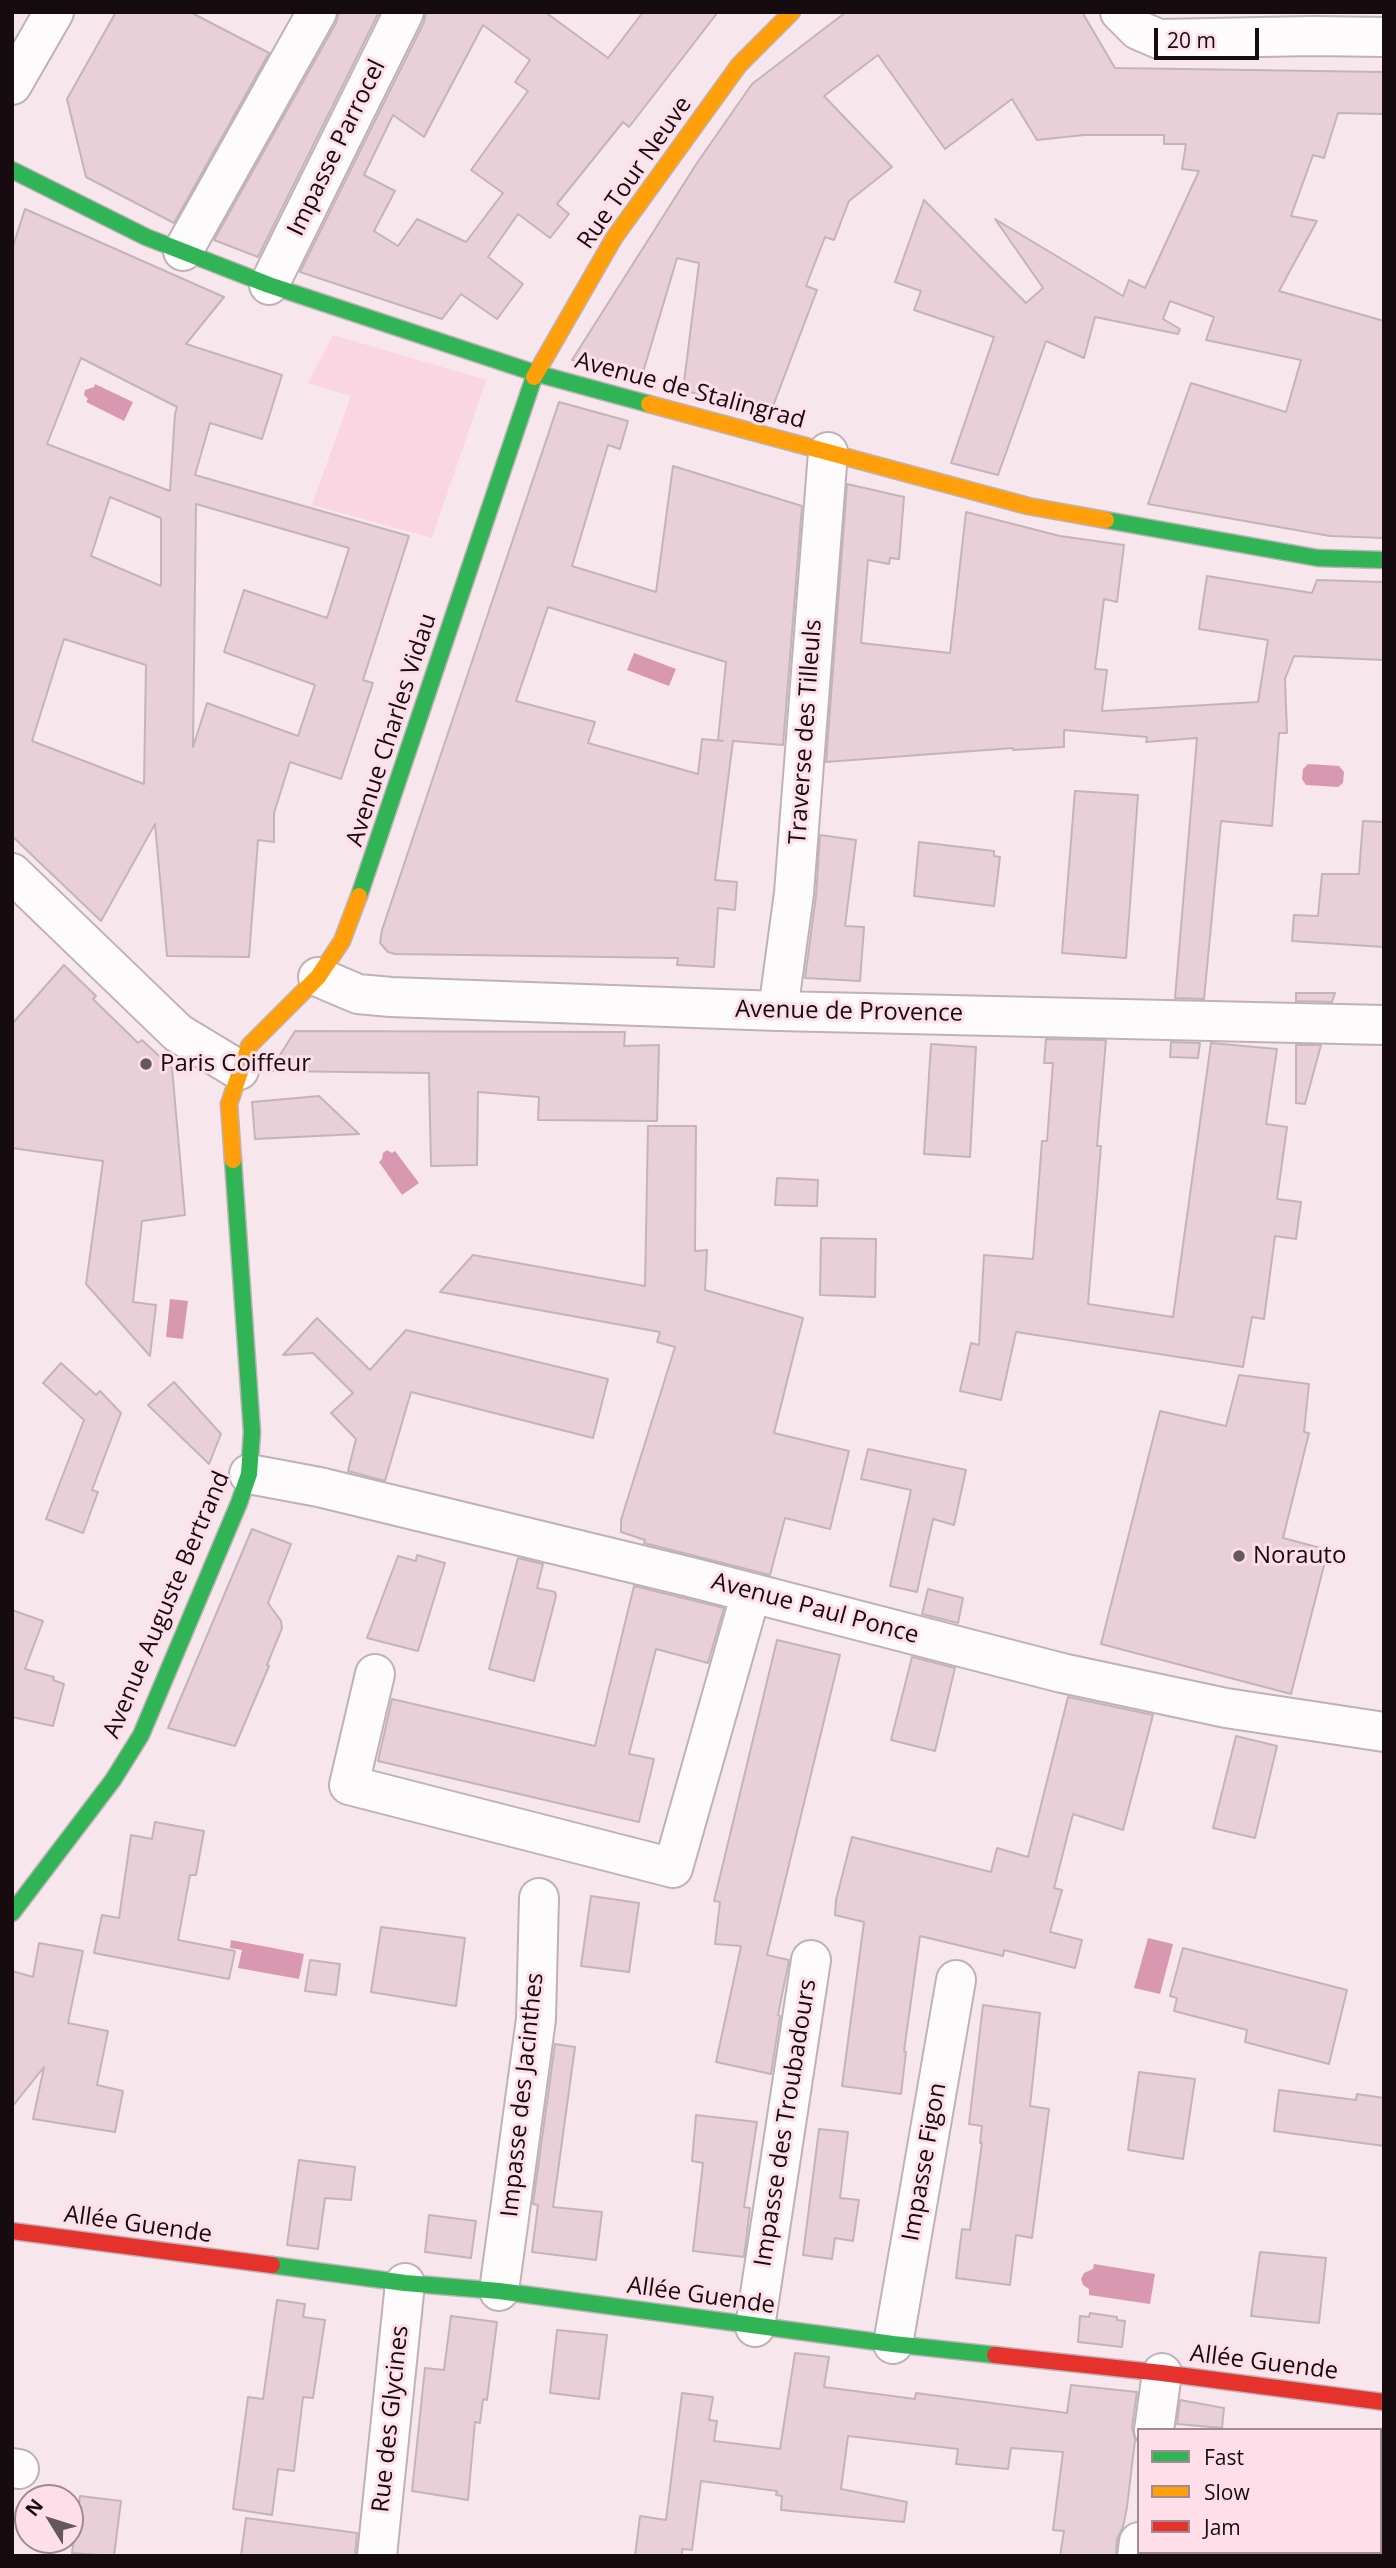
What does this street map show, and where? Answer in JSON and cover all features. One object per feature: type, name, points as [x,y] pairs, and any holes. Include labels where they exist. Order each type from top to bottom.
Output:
[{"type":"street","points":[[12,85],[54,12]]},
{"type":"street","points":[[183,251],[317,12]]},
{"type":"street","name":"Impasse Parrocel","points":[[269,285],[404,12]]},
{"type":"street","name":"Rue Tour Neuve","points":[[535,373],[614,238],[692,128],[740,65],[792,12]]},
{"type":"street","points":[[1129,21],[1159,39],[1307,24],[1384,37]]},
{"type":"street","name":"Avenue de Stalingrad","points":[[12,170],[146,237],[269,285],[535,373],[1028,506],[1318,558],[1384,560]]},
{"type":"street","name":"Avenue Charles Vidau","points":[[239,1070],[249,1046],[318,977],[342,941],[371,865],[535,373]]},
{"type":"street","name":"Traverse des Tilleuls","points":[[778,1011],[794,893],[828,452]]},
{"type":"street","points":[[12,873],[178,1033],[239,1070]]},
{"type":"street","name":"Avenue de Provence","points":[[318,977],[358,994],[390,998],[778,1011],[1384,1025]]},
{"type":"street","name":"Avenue Auguste Bertrand","points":[[12,1913],[113,1780],[141,1735],[249,1474],[252,1432],[229,1104],[239,1070]]},
{"type":"street","name":"Avenue Paul Ponce","points":[[249,1474],[319,1487],[751,1593],[1076,1677],[1226,1708],[1384,1732]]},
{"type":"street","points":[[375,1674],[349,1786],[673,1868],[751,1593]]},
{"type":"street","name":"Impasse des Jacinthes","points":[[499,2291],[536,2019],[539,1898]]},
{"type":"street","name":"Impasse des Troubadours","points":[[755,2327],[811,1960]]},
{"type":"street","name":"Impasse Figon","points":[[893,2344],[956,1980]]},
{"type":"street","name":"Allée Guende","points":[[12,2231],[405,2283],[499,2291],[755,2327],[1162,2373],[1384,2402]]},
{"type":"street","name":"Rue des Glycines","points":[[377,2556],[405,2283]]},
{"type":"street","points":[[1154,2428],[1162,2373]]},
{"type":"shaded area","points":[[333,335],[486,380],[432,538],[312,505],[351,396],[308,383]]},
{"type":"shaded area","points":[[95,384],[133,402],[124,421],[86,402],[88,399],[84,395],[85,390]]},
{"type":"shaded area","points":[[634,653],[676,669],[669,686],[627,670]]},
{"type":"shaded area","points":[[1308,764],[1339,766],[1344,772],[1343,783],[1338,787],[1306,785],[1302,779],[1303,769]]},
{"type":"shaded area","points":[[387,1150],[392,1153],[395,1151],[419,1183],[402,1195],[379,1162]]},
{"type":"shaded area","points":[[170,1299],[188,1301],[183,1339],[166,1337]]},
{"type":"shaded area","points":[[1148,1938],[1173,1944],[1160,1994],[1134,1988]]},
{"type":"shaded area","points":[[231,1940],[304,1954],[299,1979],[238,1968],[242,1950],[230,1948]]},
{"type":"shaded area","points":[[1094,2264],[1155,2274],[1150,2304],[1089,2295],[1089,2289],[1083,2285],[1081,2279],[1084,2273],[1093,2269]]},
{"type":"building","points":[[116,12],[190,12],[269,53],[174,223],[86,177],[67,99]]},
{"type":"building","points":[[339,12],[379,12],[258,257],[214,240],[336,23]]},
{"type":"building","points":[[426,12],[545,12],[608,58],[643,12],[718,12],[629,127],[623,122],[557,204],[569,214],[550,238],[518,214],[488,257],[523,284],[497,319],[461,294],[442,319],[300,272],[424,22]],"holes":[[[483,25],[530,60],[515,82],[528,91],[471,170],[503,193],[466,242],[417,219],[398,246],[374,231],[395,191],[364,175],[393,115],[424,137]]]},
{"type":"building","points":[[846,12],[1082,12],[1115,68],[1384,72],[1384,114],[1338,113],[1324,158],[1313,155],[1291,216],[1317,221],[1279,291],[1384,321],[1384,538],[1330,536],[1148,504],[1191,383],[1286,412],[1301,360],[1206,340],[1214,317],[1170,301],[1163,319],[1180,329],[1178,334],[1095,317],[1084,358],[1046,341],[998,475],[951,463],[994,337],[914,310],[921,291],[895,282],[924,200],[1026,303],[1043,288],[995,219],[1123,296],[1129,280],[1145,288],[1199,171],[1182,169],[1186,144],[1164,144],[1164,135],[1084,135],[1037,140],[1012,99],[945,149],[878,55],[824,96],[892,167],[849,201],[834,240],[825,237],[806,286],[817,290],[770,414],[683,390],[699,263],[677,258],[641,379],[572,360],[697,163],[752,84]]},
{"type":"building","points":[[25,209],[224,297],[186,344],[282,375],[262,439],[210,423],[195,475],[409,536],[363,680],[373,683],[341,779],[290,762],[274,813],[274,842],[258,840],[249,957],[167,956],[155,824],[101,921],[12,836],[12,249]],"holes":[[[81,358],[177,407],[170,491],[47,444]],[[110,497],[161,518],[161,586],[91,556]],[[196,504],[349,548],[327,618],[244,590],[224,652],[315,685],[298,736],[207,703],[193,747]],[[64,639],[146,665],[144,784],[32,741]]]},
{"type":"building","points":[[559,402],[628,421],[620,449],[608,445],[572,566],[656,592],[673,466],[802,506],[783,745],[733,741],[715,880],[737,882],[735,910],[718,908],[714,967],[677,965],[678,958],[395,954],[388,952],[380,943],[382,930]],"holes":[[[548,607],[726,662],[718,740],[723,741],[702,739],[698,774],[588,743],[595,722],[516,701]]]},
{"type":"building","points":[[847,484],[904,497],[899,559],[890,558],[889,564],[868,560],[861,643],[950,653],[966,512],[1060,536],[1124,545],[1117,602],[1104,599],[1095,669],[1107,670],[1102,711],[1258,702],[1268,640],[1199,629],[1207,576],[1312,593],[1317,580],[1384,582],[1384,660],[1294,656],[1285,679],[1287,733],[1279,733],[1272,826],[1221,821],[1204,999],[1175,998],[1197,738],[1146,742],[1147,737],[1064,730],[1064,747],[1013,748],[826,762]]},
{"type":"building","points":[[1075,791],[1138,795],[1126,958],[1062,953]]},
{"type":"building","points":[[1363,821],[1384,822],[1384,947],[1292,941],[1294,915],[1318,916],[1322,874],[1359,874]]},
{"type":"building","points":[[820,835],[856,840],[845,926],[864,927],[860,981],[805,978],[816,896]]},
{"type":"building","points":[[919,842],[994,851],[994,856],[1000,857],[994,906],[914,896]]},
{"type":"building","points":[[64,965],[96,996],[93,999],[138,1043],[142,1040],[172,1068],[185,1215],[142,1221],[133,1302],[156,1305],[150,1356],[86,1284],[103,1161],[12,1148],[12,1024]]},
{"type":"building","points":[[1296,993],[1335,993],[1332,1002],[1296,1001]]},
{"type":"building","points":[[295,1031],[625,1032],[624,1046],[659,1045],[657,1121],[538,1120],[539,1097],[478,1092],[477,1165],[431,1166],[429,1073],[270,1071]]},
{"type":"building","points":[[1046,1039],[1106,1040],[1097,1146],[1101,1146],[1088,1304],[1173,1317],[1211,1043],[1277,1049],[1266,1124],[1287,1127],[1277,1199],[1301,1202],[1296,1239],[1275,1236],[1264,1319],[1252,1317],[1243,1367],[1016,1332],[1001,1400],[960,1391],[971,1343],[979,1345],[984,1255],[1033,1259],[1042,1141],[1047,1141],[1053,1063],[1044,1063]]},
{"type":"building","points":[[1171,1042],[1200,1043],[1198,1058],[1170,1057]]},
{"type":"building","points":[[931,1044],[976,1047],[970,1157],[924,1154]]},
{"type":"building","points":[[1296,1045],[1321,1045],[1305,1104],[1296,1103]]},
{"type":"building","points":[[319,1096],[359,1134],[255,1139],[252,1102]]},
{"type":"building","points":[[648,1126],[696,1126],[695,1251],[707,1250],[705,1290],[803,1318],[774,1433],[849,1451],[830,1529],[785,1518],[770,1575],[644,1543],[645,1540],[621,1532],[621,1520],[675,1347],[657,1342],[660,1332],[440,1292],[473,1255],[645,1286]]},
{"type":"building","points":[[777,1178],[818,1180],[817,1206],[775,1205]]},
{"type":"building","points":[[821,1238],[876,1239],[875,1297],[820,1295]]},
{"type":"building","points":[[317,1318],[370,1370],[406,1330],[608,1379],[593,1438],[411,1392],[385,1481],[348,1471],[356,1439],[331,1413],[353,1393],[313,1353],[283,1355]]},
{"type":"building","points":[[61,1363],[96,1395],[100,1391],[121,1413],[92,1490],[98,1492],[83,1533],[46,1519],[84,1420],[43,1383]]},
{"type":"building","points":[[1239,1375],[1309,1384],[1304,1432],[1309,1433],[1283,1538],[1328,1550],[1291,1694],[1101,1644],[1160,1411],[1226,1426]]},
{"type":"building","points":[[174,1382],[221,1434],[209,1464],[148,1405]]},
{"type":"building","points":[[868,1449],[966,1470],[954,1525],[933,1519],[917,1592],[890,1586],[911,1490],[861,1479]]},
{"type":"building","points":[[252,1529],[291,1544],[268,1603],[281,1621],[282,1628],[235,1746],[168,1728]]},
{"type":"building","points":[[417,1555],[445,1563],[418,1651],[367,1638],[398,1556],[416,1561]]},
{"type":"building","points":[[518,1558],[543,1564],[537,1588],[555,1592],[556,1596],[534,1681],[489,1669]]},
{"type":"building","points":[[634,1586],[724,1608],[708,1663],[656,1649],[629,1754],[654,1759],[639,1822],[378,1761],[392,1699],[595,1746]]},
{"type":"building","points":[[928,1589],[963,1598],[958,1623],[922,1614]]},
{"type":"building","points":[[12,1610],[43,1621],[25,1669],[54,1677],[53,1680],[64,1684],[53,1726],[12,1717]]},
{"type":"building","points":[[777,1640],[840,1655],[767,1955],[789,1960],[778,2015],[780,2016],[771,2074],[716,2062],[741,1946],[715,1944],[720,1902],[714,1901]]},
{"type":"building","points":[[912,1657],[955,1668],[935,1751],[891,1740]]},
{"type":"building","points":[[1068,1697],[1153,1715],[1123,1830],[1073,1814],[1054,1888],[1062,1890],[1050,1932],[1082,1940],[1075,1968],[1004,1950],[1003,1956],[920,1936],[904,2051],[901,2094],[842,2086],[864,1922],[835,1915],[836,1900],[852,1837],[991,1872],[997,1848],[1028,1857]]},
{"type":"building","points":[[1236,1736],[1277,1746],[1255,1838],[1213,1828]]},
{"type":"building","points":[[155,1822],[204,1831],[196,1875],[190,1875],[178,1940],[235,1951],[229,1979],[94,1953],[102,1915],[119,1918],[131,1835],[152,1839]]},
{"type":"building","points":[[591,1896],[639,1903],[629,1972],[581,1966]]},
{"type":"building","points":[[381,1927],[465,1938],[456,2006],[371,1992]]},
{"type":"building","points":[[39,1943],[83,1951],[68,2023],[108,2031],[97,2085],[123,2091],[115,2132],[33,2119],[44,2067],[12,2107],[12,1971],[33,1977]]},
{"type":"building","points":[[1183,1948],[1347,1990],[1329,2064],[1245,2042],[1247,2030],[1174,2011],[1177,1998],[1170,1996]]},
{"type":"building","points":[[310,1960],[340,1964],[336,1995],[305,1991]]},
{"type":"building","points":[[983,2005],[1040,2013],[1030,2106],[1049,2109],[1032,2238],[1016,2235],[1010,2285],[956,2278],[962,2229],[970,2230],[982,2143],[982,2126],[969,2124]]},
{"type":"building","points":[[555,2044],[575,2047],[553,2207],[602,2212],[596,2260],[532,2252],[538,2205],[533,2204]]},
{"type":"building","points":[[1139,2072],[1195,2079],[1183,2159],[1128,2150]]},
{"type":"building","points":[[1279,2090],[1356,2100],[1357,2094],[1384,2098],[1384,2146],[1274,2131]]},
{"type":"building","points":[[696,2115],[757,2122],[744,2207],[750,2208],[744,2257],[693,2251],[703,2163],[692,2161]]},
{"type":"building","points":[[819,2129],[848,2132],[840,2198],[859,2200],[853,2241],[835,2238],[832,2259],[803,2255]]},
{"type":"building","points":[[299,2160],[355,2167],[351,2200],[325,2198],[318,2249],[287,2245]]},
{"type":"building","points":[[429,2215],[476,2221],[471,2258],[425,2252]]},
{"type":"building","points":[[1260,2252],[1326,2258],[1319,2323],[1251,2316]]},
{"type":"building","points":[[277,2300],[305,2304],[303,2317],[325,2320],[313,2398],[303,2397],[294,2471],[278,2469],[272,2515],[233,2509],[248,2397],[263,2399]]},
{"type":"building","points":[[1090,2313],[1117,2317],[1117,2320],[1125,2321],[1122,2347],[1078,2342],[1080,2316],[1089,2317]]},
{"type":"building","points":[[451,2316],[497,2322],[487,2400],[483,2399],[480,2423],[475,2422],[468,2500],[412,2491],[425,2368],[444,2370]]},
{"type":"building","points":[[557,2330],[607,2335],[599,2399],[550,2393]]},
{"type":"building","points":[[795,2353],[829,2357],[824,2387],[915,2399],[916,2393],[1067,2413],[1071,2385],[1137,2392],[1132,2427],[1135,2440],[1127,2507],[1123,2527],[1117,2539],[1116,2556],[1060,2556],[1064,2531],[1053,2530],[1063,2452],[1011,2448],[1008,2469],[956,2464],[958,2449],[848,2436],[841,2489],[907,2502],[904,2522],[781,2510],[782,2496],[776,2495],[777,2491],[701,2481],[692,2550],[682,2549],[682,2556],[635,2556],[640,2516],[666,2520],[682,2393],[713,2397],[709,2420],[717,2421],[714,2441],[780,2449]]},
{"type":"building","points":[[1180,2400],[1224,2408],[1222,2428],[1177,2424]]},
{"type":"building","points":[[84,2496],[121,2501],[114,2556],[84,2554]]},
{"type":"building","points":[[246,2518],[357,2533],[355,2556],[241,2556]]},
{"type":"traffic: fast","points":[[12,170],[146,237],[269,285],[535,373],[649,404]]},
{"type":"traffic: fast","points":[[359,896],[534,377]]},
{"type":"traffic: fast","points":[[1106,520],[1318,558],[1384,560]]},
{"type":"traffic: fast","points":[[12,1913],[113,1780],[141,1735],[249,1474],[252,1432],[233,1160]]},
{"type":"traffic: fast","points":[[272,2265],[405,2283],[499,2291],[893,2344],[995,2355]]},
{"type":"traffic: slow","points":[[534,377],[614,238],[739,65],[792,12]]},
{"type":"traffic: slow","points":[[649,404],[1028,506],[1106,520]]},
{"type":"traffic: slow","points":[[233,1160],[229,1104],[249,1046],[318,977],[342,941],[359,896]]},
{"type":"traffic: jam","points":[[12,2231],[272,2265]]},
{"type":"traffic: jam","points":[[995,2355],[1162,2373],[1384,2402]]},
{"type":"place","name":"Paris Coiffeur","points":[[146,1064]]},
{"type":"place","name":"Norauto","points":[[1239,1556]]}]
